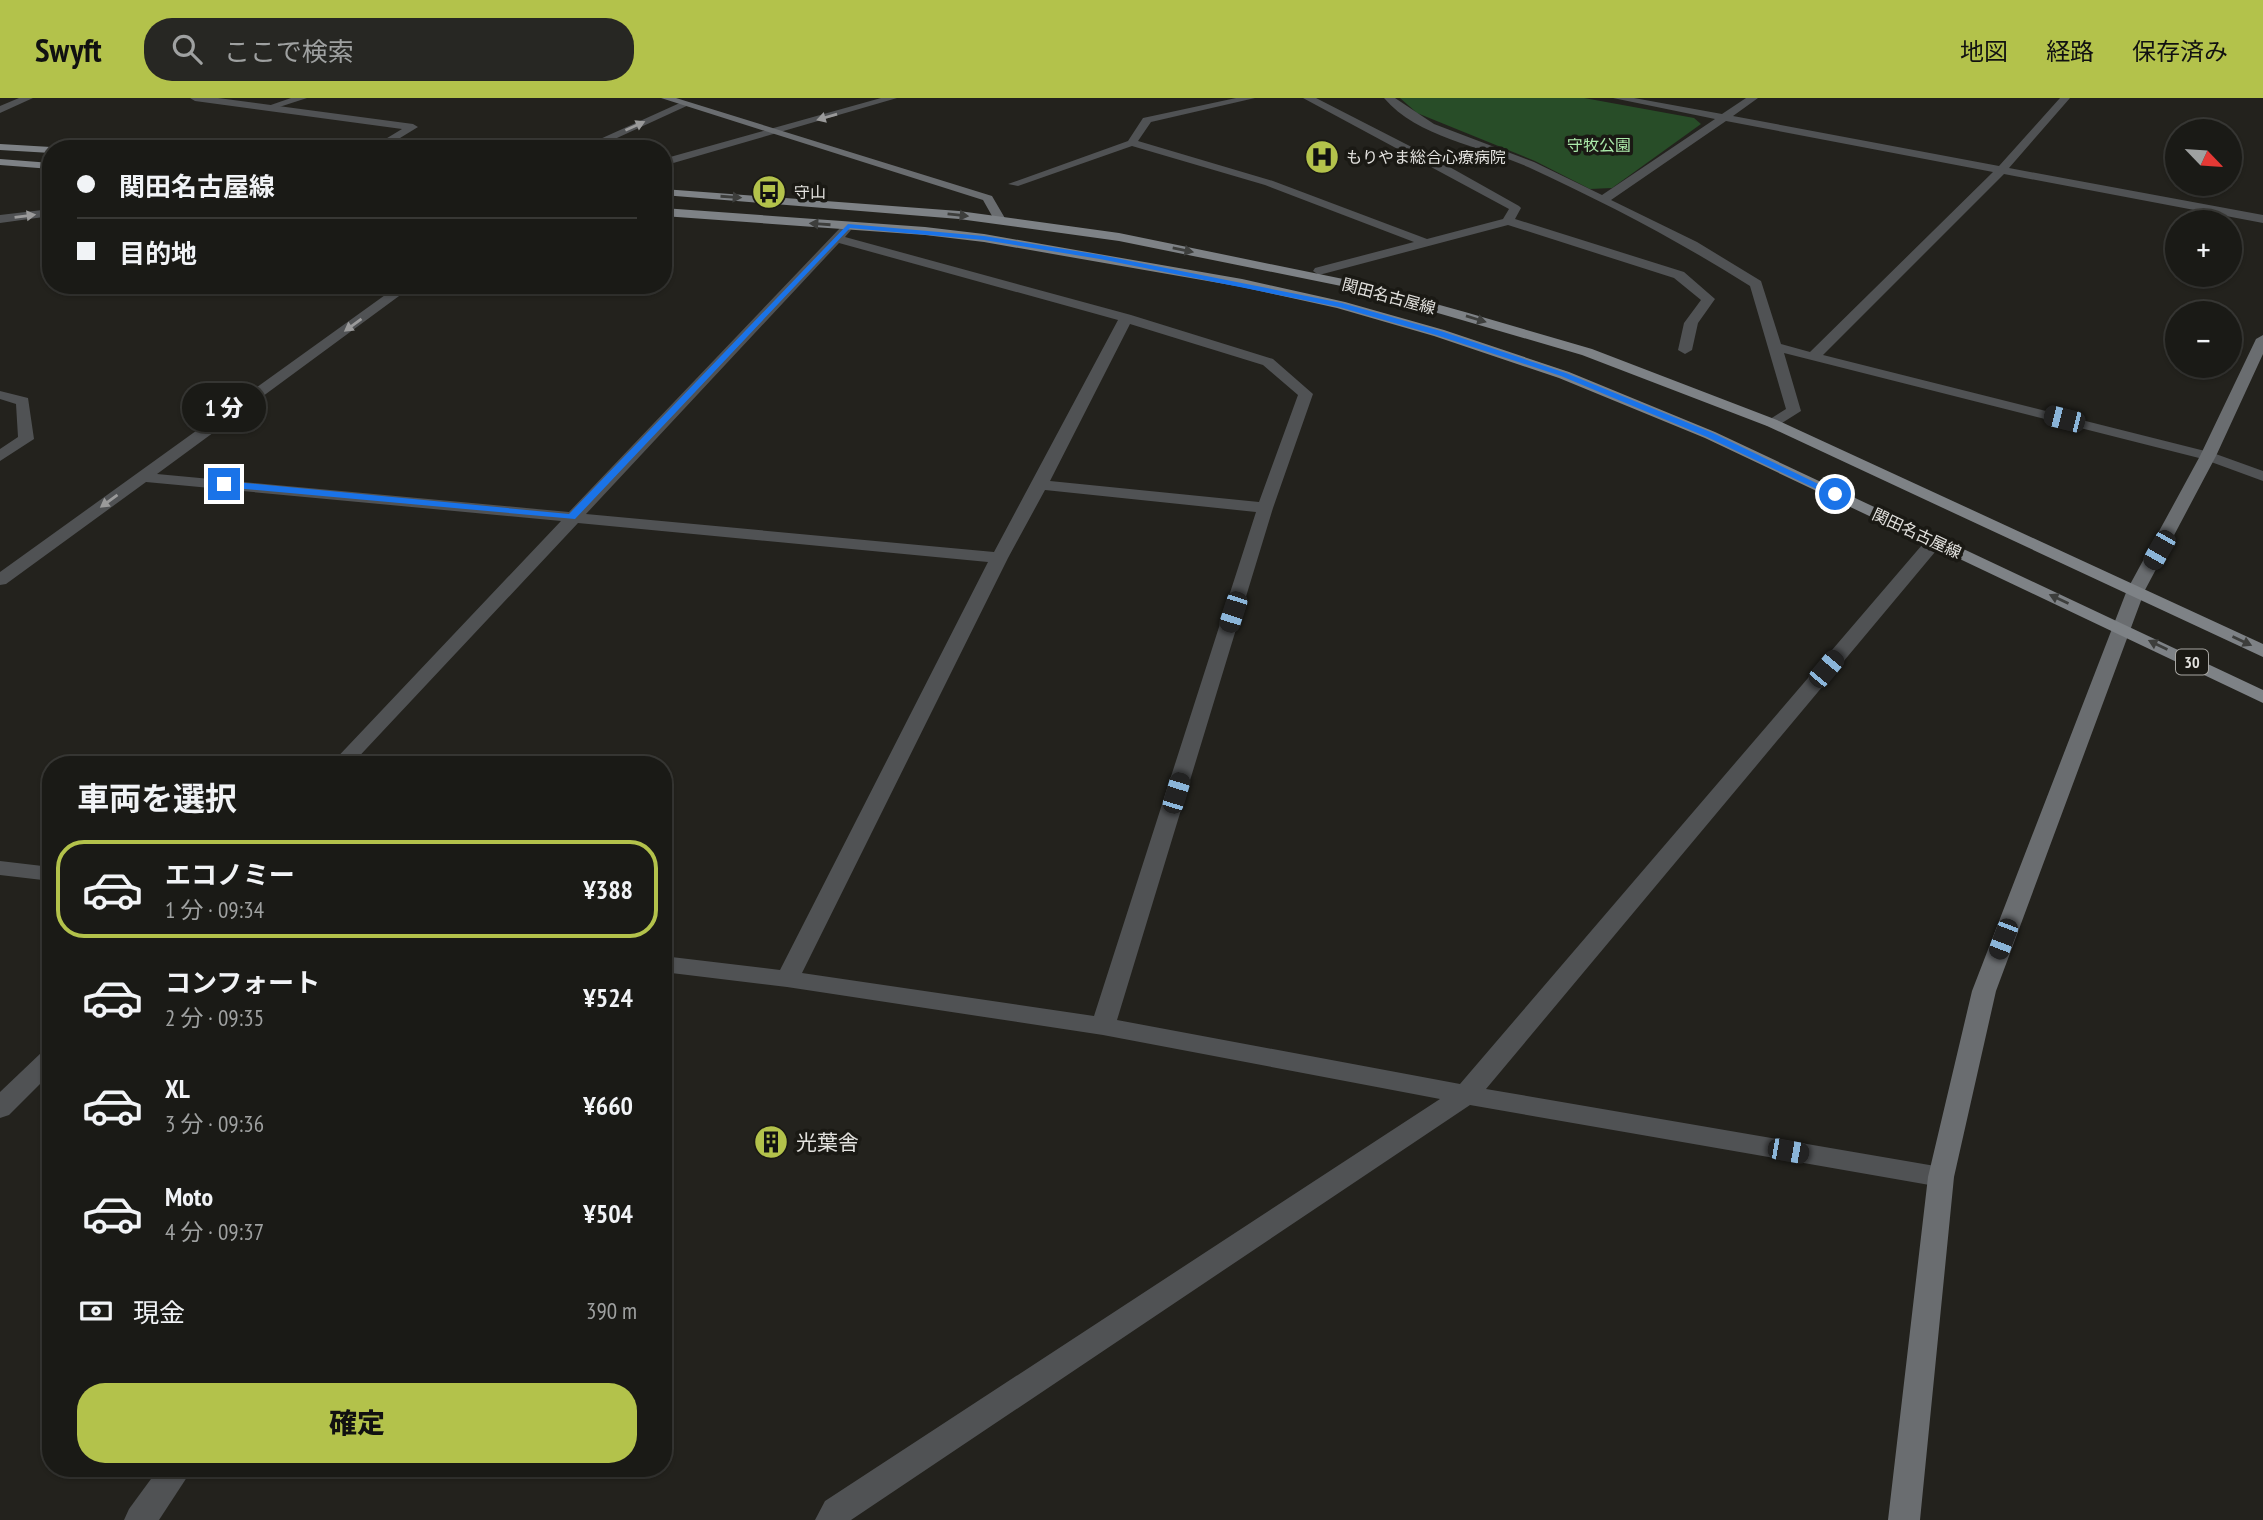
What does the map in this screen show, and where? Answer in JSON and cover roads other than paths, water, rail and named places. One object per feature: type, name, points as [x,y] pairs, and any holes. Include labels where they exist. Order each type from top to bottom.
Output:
[{"type":"main road","points":[[0,147],[42,149]]},
{"type":"main road","points":[[0,162],[42,165]]},
{"type":"main road","name":"関田名古屋線","points":[[672,193],[1000,220],[1119,237],[1353,285],[1587,352],[1772,423],[2263,651]]},
{"type":"main road","name":"関田名古屋線","points":[[672,213],[843,233],[984,238],[1100,257],[1340,305],[1439,333],[1564,375],[1710,435],[2263,696]]},
{"type":"street","points":[[0,110],[28,98]]},
{"type":"street","points":[[195,98],[413,127],[390,140]]},
{"type":"street","points":[[270,107],[302,98]]},
{"type":"street","points":[[666,98],[988,198],[1000,220]]},
{"type":"street","points":[[672,160],[892,98]]},
{"type":"street","points":[[1132,143],[1147,120],[1250,98]]},
{"type":"street","points":[[1308,98],[1435,163],[1515,208],[1508,221]]},
{"type":"street","points":[[1389,98],[1398,107],[1430,126],[1530,164],[1693,245],[1756,284],[1794,411],[1772,423]]},
{"type":"street","points":[[1618,98],[2263,219]]},
{"type":"street","points":[[1602,201],[1753,98]]},
{"type":"street","points":[[1814,356],[2001,170],[2065,98]]},
{"type":"street","points":[[604,140],[686,104]]},
{"type":"street","points":[[1014,184],[1132,143],[1269,183],[1427,243]]},
{"type":"street","points":[[0,219],[42,213]]},
{"type":"street","points":[[1319,271],[1508,221],[1679,275],[1708,299],[1691,323],[1685,351]]},
{"type":"street","points":[[348,756],[843,233],[1268,362],[1306,394],[1265,508],[1103,1026]]},
{"type":"street","points":[[0,580],[396,294]]},
{"type":"street","points":[[787,979],[999,558],[1126,318]]},
{"type":"street","points":[[1904,1520],[1941,1177],[1983,990],[2136,590],[2208,456],[2263,339]]},
{"type":"street","points":[[1775,347],[2208,456],[2263,476]]},
{"type":"street","points":[[0,395],[23,401],[26,439],[0,456]]},
{"type":"street","points":[[144,477],[999,558]]},
{"type":"street","points":[[1040,485],[1265,508]]},
{"type":"street","points":[[831,1520],[836,1512],[1466,1095],[1934,542]]},
{"type":"street","points":[[0,868],[42,873]]},
{"type":"street","points":[[672,965],[787,979],[1103,1026],[1466,1095],[1941,1177]]},
{"type":"street","points":[[0,1108],[42,1067]]},
{"type":"street","points":[[140,1520],[171,1477]]},
{"type":"place","name":"もりやま総合心療病院","points":[[1322,157]]},
{"type":"place","name":"守山","points":[[769,192]]},
{"type":"place","name":"光葉舎","points":[[771,1142]]},
{"type":"park label","name":"守牧公園","points":[[1599,145]]}]
